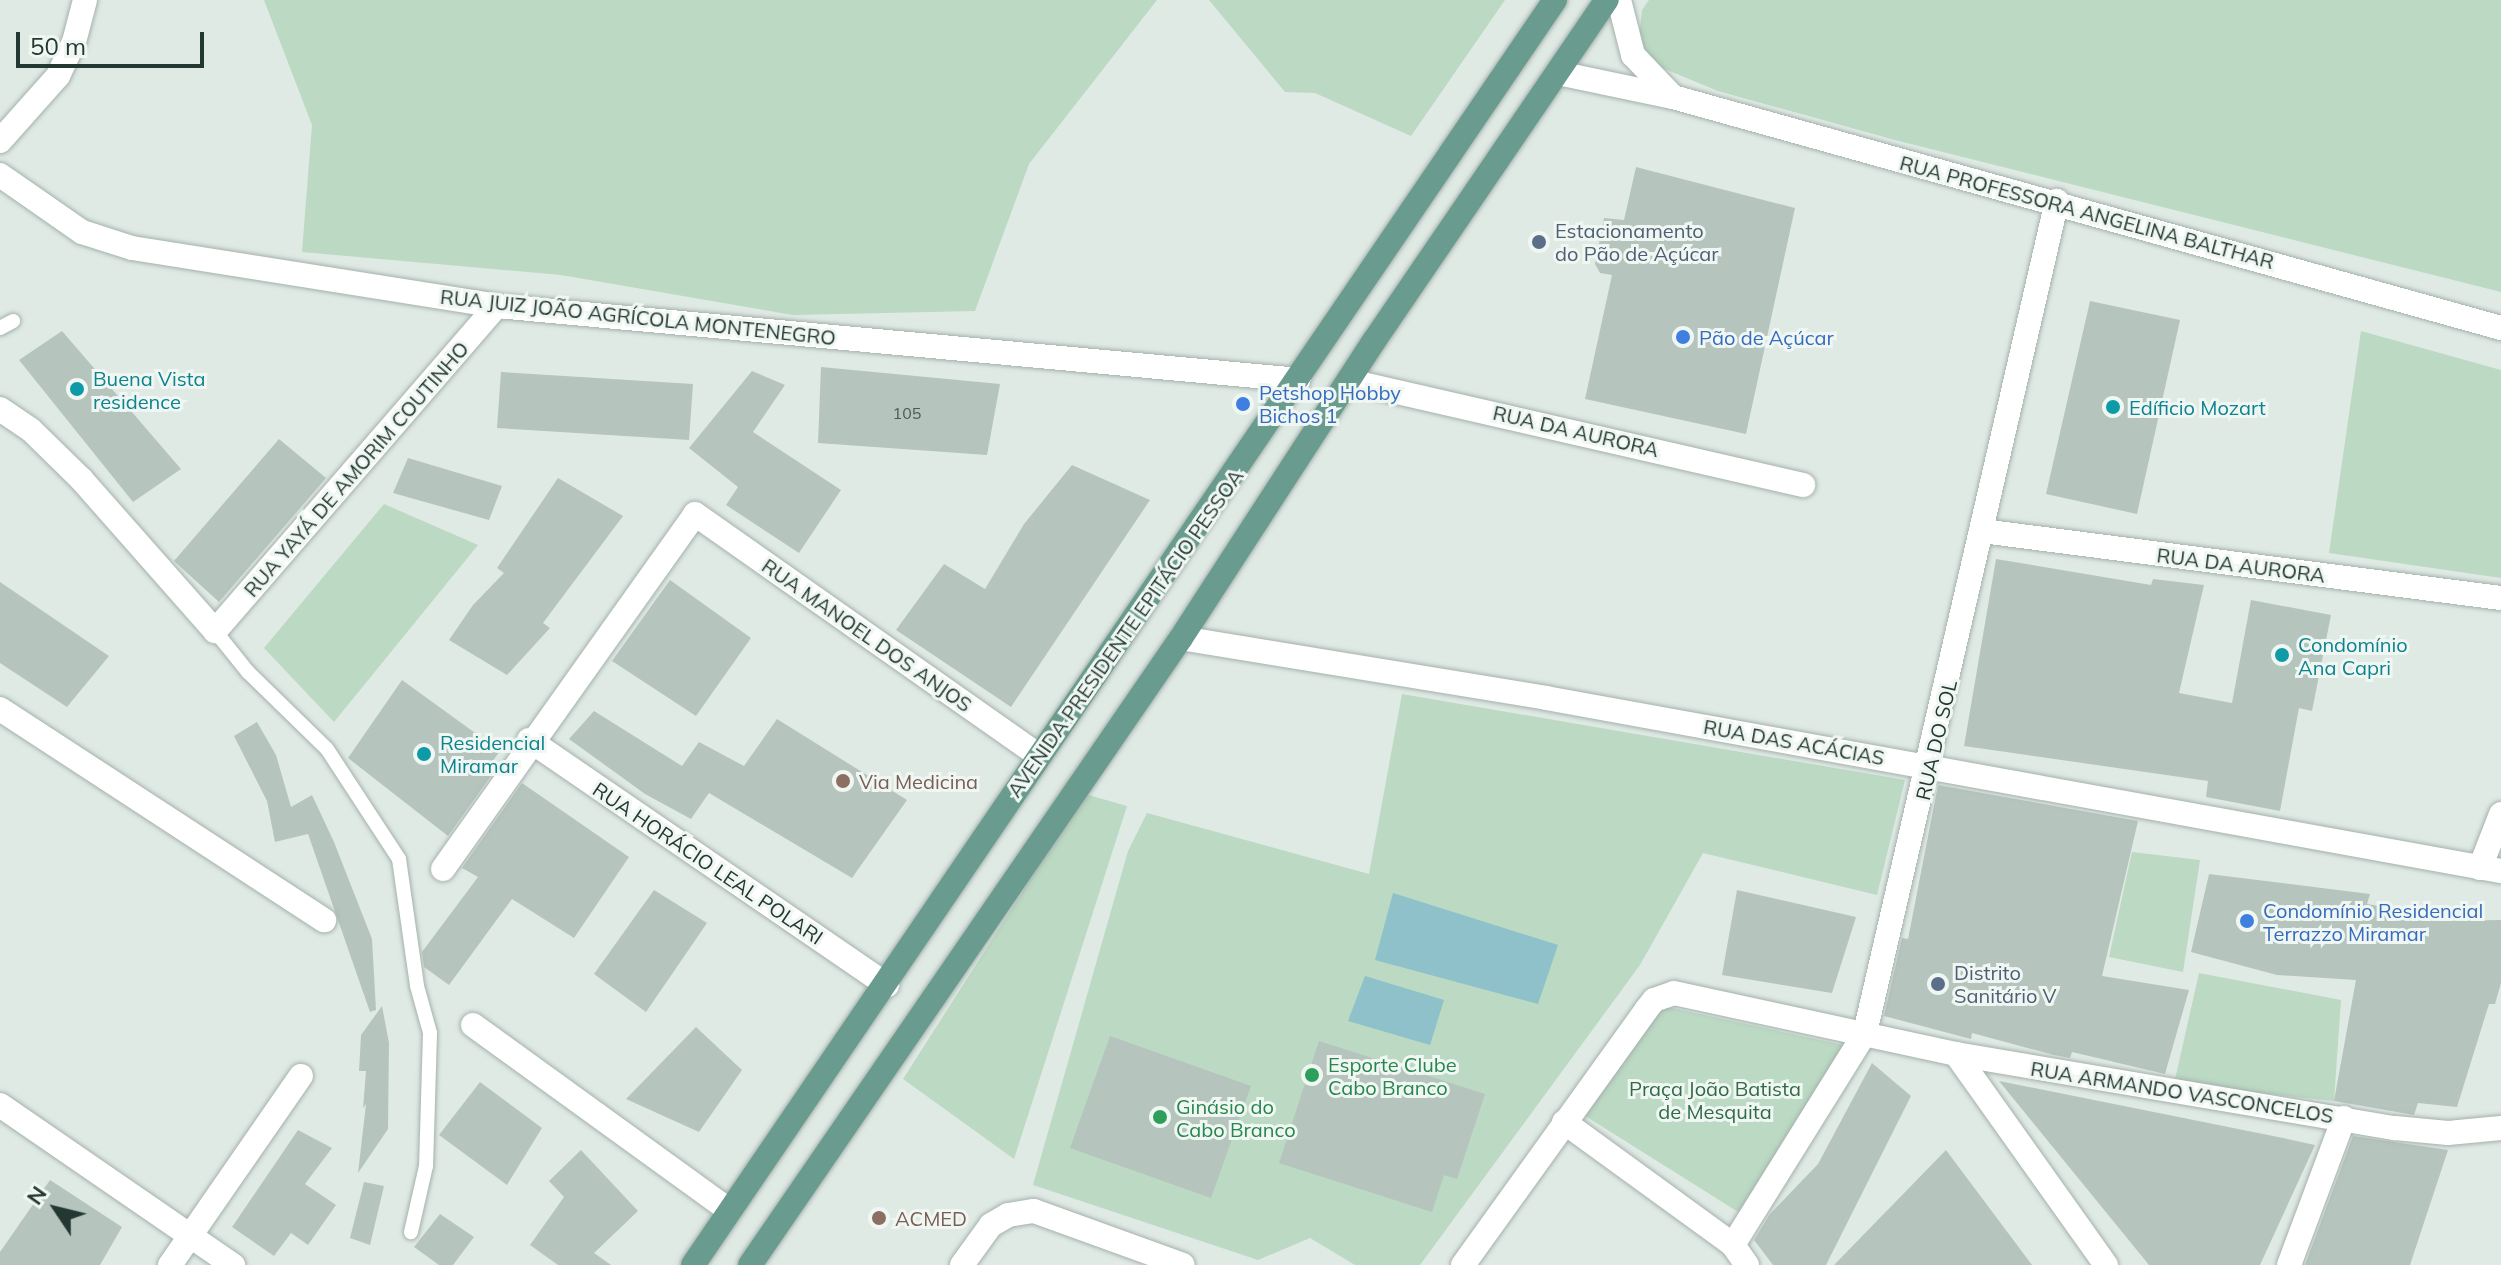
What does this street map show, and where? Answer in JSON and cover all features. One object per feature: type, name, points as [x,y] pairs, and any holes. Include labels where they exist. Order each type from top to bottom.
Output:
[{"type":"main road","name":"AVENIDA PRESIDENTE EPITÁCIO PESSOA","points":[[693,1265],[887,985],[1039,756],[1299,380],[1555,0]]},
{"type":"main road","points":[[750,1265],[1181,638],[1349,381],[1607,0]]},
{"type":"street","points":[[0,141],[58,76],[74,42],[85,0]]},
{"type":"street","points":[[1619,0],[1633,55],[1673,97]]},
{"type":"street","name":"RUA PROFESSORA ANGELINA BALTHAR","points":[[1558,73],[1673,97],[2057,201],[2501,328]]},
{"type":"street","name":"RUA JUIZ JOÃO AGRÍCOLA MONTENEGRO","points":[[0,175],[82,232],[132,248],[497,306],[1299,380]]},
{"type":"street","name":"RUA DO SOL","points":[[1740,1255],[1865,1033],[1931,767],[2057,201]]},
{"type":"street","name":"RUA YAYÁ DE AMORIM COUTINHO","points":[[215,631],[497,306]]},
{"type":"street","name":"RUA DA AURORA","points":[[1349,381],[1803,485]]},
{"type":"street","points":[[0,409],[31,430],[82,480],[215,631]]},
{"type":"street","name":"RUA MANOEL DOS ANJOS","points":[[529,740],[695,514],[1039,756]]},
{"type":"street","name":"RUA DA AURORA","points":[[1982,531],[2501,598]]},
{"type":"street","name":"RUA DAS ACÁCIAS","points":[[1181,638],[1931,767],[2490,869]]},
{"type":"street","points":[[0,709],[324,920]]},
{"type":"street","points":[[443,869],[529,740]]},
{"type":"street","name":"RUA HORÁCIO LEAL POLARI","points":[[529,740],[887,985]]},
{"type":"street","points":[[2490,869],[2501,814]]},
{"type":"street","name":"RUA ARMANDO VASCONCELOS","points":[[1564,1122],[1663,995],[1686,995],[1956,1054],[2344,1118],[2448,1133],[2501,1128]]},
{"type":"street","points":[[473,1025],[729,1210]]},
{"type":"street","points":[[1956,1054],[2106,1265]]},
{"type":"street","points":[[170,1265],[301,1076]]},
{"type":"street","points":[[0,1105],[233,1265]]},
{"type":"street","points":[[2289,1265],[2344,1118]]},
{"type":"street","points":[[1463,1265],[1564,1122],[1740,1255]]},
{"type":"street","points":[[962,1265],[991,1225],[1008,1215],[1034,1211],[1183,1265]]},
{"type":"lane","points":[[215,631],[248,672],[327,749],[399,859],[417,986],[430,1033],[426,1166],[411,1232]]},
{"type":"green space","points":[[264,0],[1157,0],[1029,164],[975,311],[793,315],[561,275],[302,252],[312,125]]},
{"type":"green space","points":[[1209,0],[1505,0],[1411,136],[1315,93],[1285,92]]},
{"type":"green space","points":[[1649,0],[2501,0],[2501,292],[1895,140],[1718,91],[1655,65],[1639,39],[1642,10]]},
{"type":"green space","points":[[2361,331],[2501,370],[2501,578],[2329,553]]},
{"type":"green space","points":[[384,504],[478,545],[334,722],[264,648]]},
{"type":"green space","name":"Esporte Clube Cabo Branco","points":[[1402,694],[1905,780],[1877,895],[1703,853],[1640,965],[1420,1265],[1355,1265],[1310,1238],[1258,1260],[1033,1185],[1128,851],[1147,813],[1369,874]]},
{"type":"green space","points":[[1085,794],[1127,806],[1014,1159],[903,1079]]},
{"type":"green space","points":[[2132,852],[2200,860],[2183,972],[2109,957]]},
{"type":"green space","points":[[2199,973],[2341,1000],[2334,1101],[2174,1084]]},
{"type":"green space","name":"Praça João Batista de Mesquita","points":[[1658,1005],[1848,1046],[1743,1215],[1579,1112]]},
{"type":"water","points":[[1393,893],[1558,945],[1538,1004],[1375,960]]},
{"type":"water","points":[[1365,976],[1444,1000],[1430,1045],[1348,1021]]},
{"type":"building","name":"Pão de Açúcar","points":[[1636,167],[1795,208],[1746,434],[1585,399],[1612,275],[1600,273],[1595,264],[1604,218],[1624,220]]},
{"type":"building","name":"Edíficio Mozart","points":[[2090,301],[2180,320],[2137,514],[2046,494]]},
{"type":"building","name":"Buena Vista residence","points":[[62,331],[181,469],[133,502],[19,360]]},
{"type":"building","points":[[821,367],[1000,384],[987,455],[818,443]]},
{"type":"building","points":[[752,371],[785,385],[753,432],[841,490],[799,553],[726,505],[738,487],[689,448]]},
{"type":"building","points":[[501,372],[693,384],[689,440],[497,428]]},
{"type":"building","points":[[279,439],[326,478],[219,602],[174,561]]},
{"type":"building","points":[[408,458],[502,486],[489,520],[393,493]]},
{"type":"building","points":[[1072,465],[1150,500],[1011,707],[896,630],[944,564],[985,589],[1024,524]]},
{"type":"building","points":[[558,478],[623,516],[543,623],[550,628],[507,675],[449,640],[473,605],[504,573],[497,568]]},
{"type":"building","points":[[1996,559],[2151,585],[2153,579],[2204,585],[2179,693],[2232,703],[2251,600],[2331,615],[2312,711],[2299,708],[2280,811],[2206,797],[2208,781],[1964,746]]},
{"type":"building","points":[[670,580],[751,638],[696,716],[612,661]]},
{"type":"building","points":[[0,582],[109,656],[67,707],[0,663]]},
{"type":"building","name":"Residencial Miramar","points":[[402,680],[500,751],[492,762],[498,766],[448,836],[348,758]]},
{"type":"building","points":[[594,711],[682,766],[699,742],[744,766],[777,719],[907,800],[852,878],[709,793],[691,819],[645,794],[569,739]]},
{"type":"building","points":[[257,722],[276,755],[291,807],[312,795],[334,842],[372,939],[376,1010],[370,1012],[308,834],[275,842],[267,801],[234,736]]},
{"type":"building","points":[[522,783],[629,857],[574,938],[512,899],[449,985],[424,967],[422,952],[478,877],[462,868]]},
{"type":"building","points":[[1938,785],[2138,821],[2102,976],[2189,990],[2165,1074],[2072,1052],[2070,1058],[2054,1055],[1972,1033],[1971,1039],[1884,1016],[1902,938],[1908,939]]},
{"type":"building","points":[[2209,874],[2370,894],[2367,904],[2428,914],[2426,921],[2501,920],[2501,983],[2495,1004],[2489,1004],[2457,1107],[2418,1103],[2414,1115],[2334,1101],[2356,980],[2277,975],[2191,952]]},
{"type":"building","points":[[654,890],[707,923],[646,1012],[594,974]]},
{"type":"building","points":[[1737,890],[1856,917],[1832,993],[1722,975]]},
{"type":"building","points":[[382,1006],[389,1043],[388,1129],[358,1173],[366,1104],[363,1108],[366,1071],[359,1071],[361,1035]]},
{"type":"building","points":[[696,1027],[742,1070],[699,1132],[626,1099]]},
{"type":"building","name":"Ginásio do Cabo Branco","points":[[1110,1036],[1251,1086],[1211,1198],[1070,1148]]},
{"type":"building","points":[[1319,1041],[1485,1094],[1457,1179],[1444,1175],[1432,1212],[1279,1163]]},
{"type":"building","points":[[1872,1063],[1911,1096],[1826,1265],[1773,1265],[1754,1240],[1770,1214],[1818,1164]]},
{"type":"building","points":[[1999,1081],[2315,1145],[2260,1265],[2149,1265]]},
{"type":"building","points":[[480,1082],[542,1128],[507,1185],[439,1135]]},
{"type":"building","points":[[298,1130],[332,1148],[305,1184],[336,1205],[308,1245],[291,1233],[274,1256],[232,1227]]},
{"type":"building","points":[[2353,1136],[2448,1150],[2410,1265],[2305,1265]]},
{"type":"building","points":[[581,1150],[638,1211],[594,1253],[611,1265],[558,1265],[530,1245],[564,1197],[549,1181]]},
{"type":"building","points":[[1946,1150],[2032,1265],[1834,1265]]},
{"type":"building","points":[[50,1180],[122,1227],[100,1265],[0,1265],[0,1252]]},
{"type":"building","points":[[364,1182],[384,1186],[370,1245],[350,1238]]},
{"type":"building","points":[[440,1214],[474,1237],[453,1265],[439,1265],[414,1247]]},
{"type":"place","name":"Estacionamento do Pão de Açúcar","points":[[1539,242]]},
{"type":"place","name":"Pão de Açúcar","points":[[1683,337]]},
{"type":"place","name":"Buena Vista residence","points":[[77,389]]},
{"type":"place","name":"Petshop Hobby Bichos 1","points":[[1243,404]]},
{"type":"place","name":"Edíficio Mozart","points":[[2113,407]]},
{"type":"place","name":"Condomínio Ana Capri","points":[[2282,655]]},
{"type":"place","name":"Residencial Miramar","points":[[424,754]]},
{"type":"place","name":"Via Medicina","points":[[843,781]]},
{"type":"place","name":"Condomínio Residencial Terrazzo Miramar","points":[[2247,921]]},
{"type":"place","name":"Distrito Sanitário V","points":[[1938,984]]},
{"type":"place","name":"Esporte Clube Cabo Branco","points":[[1312,1075]]},
{"type":"place","name":"Ginásio do Cabo Branco","points":[[1160,1117]]},
{"type":"place","name":"ACMED","points":[[879,1218]]}]
